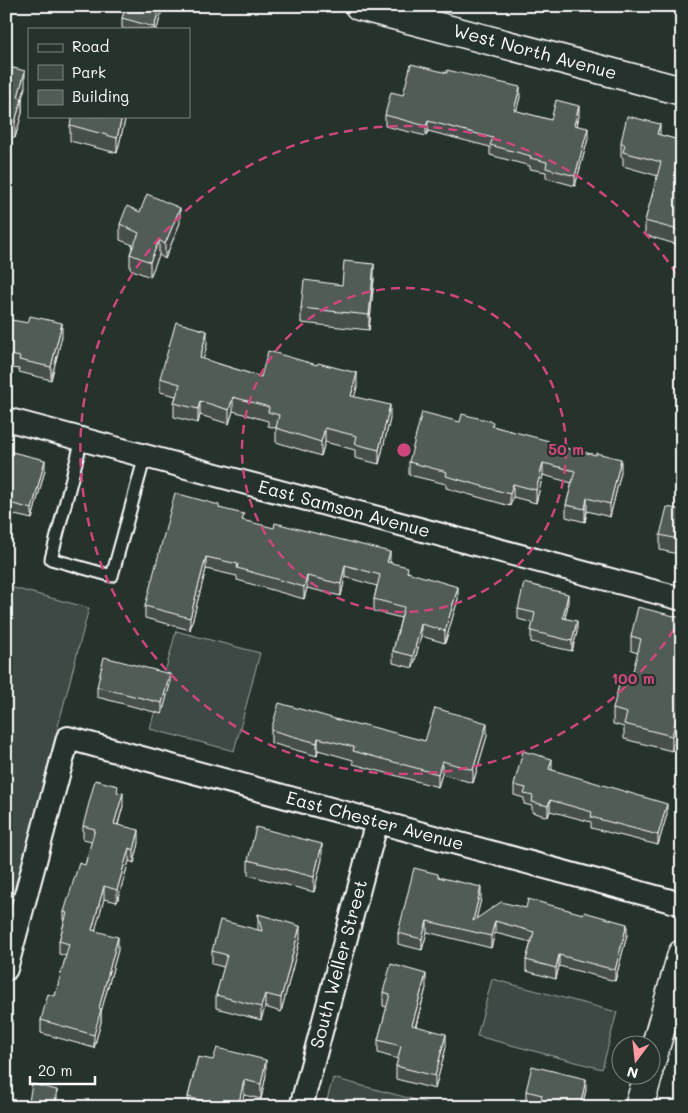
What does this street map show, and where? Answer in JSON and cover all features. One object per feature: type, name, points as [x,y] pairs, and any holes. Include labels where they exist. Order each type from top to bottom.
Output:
[{"type":"street","name":"West North Avenue","points":[[359,6],[682,91]]},
{"type":"street","name":"East Samson Avenue","points":[[6,418],[682,600]]},
{"type":"street","name":"East Chester Avenue","points":[[6,969],[68,738],[682,904]]},
{"type":"street","name":"South Weller Street","points":[[301,1107],[377,821]]},
{"type":"street","points":[[659,1036],[682,954]]},
{"type":"street","points":[[639,1107],[645,1086]]},
{"type":"lane","points":[[82,439],[51,559],[112,576],[145,456]]},
{"type":"green space","points":[[6,586],[89,608],[6,925]]},
{"type":"green space","points":[[176,631],[260,653],[234,751],[150,729]]},
{"type":"green space","points":[[492,979],[617,1012],[602,1069],[477,1036]]},
{"type":"green space","points":[[333,1078],[442,1107],[325,1107]]},
{"type":"building","points":[[126,6],[160,6],[154,27],[122,18]]},
{"type":"building","points":[[411,64],[447,73],[447,70],[520,87],[514,110],[551,120],[556,100],[579,106],[574,125],[588,128],[575,176],[546,168],[547,162],[530,158],[531,156],[490,145],[493,138],[428,121],[426,126],[385,115],[391,92],[403,95]]},
{"type":"building","points":[[6,66],[25,71],[18,97],[22,98],[15,122],[6,120]]},
{"type":"building","points":[[627,116],[660,124],[657,134],[682,141],[682,231],[645,221],[661,162],[623,152],[625,145],[621,142]]},
{"type":"building","points":[[72,118],[122,118],[117,138],[70,125]]},
{"type":"building","points":[[147,194],[180,208],[165,244],[159,240],[150,262],[130,254],[139,233],[120,224],[127,206],[140,212]]},
{"type":"building","points":[[344,261],[374,264],[369,315],[301,308],[304,280],[342,285]]},
{"type":"building","points":[[30,316],[62,323],[51,367],[19,360],[20,357],[6,354],[6,319],[28,323]]},
{"type":"building","points":[[176,322],[207,331],[200,358],[261,377],[268,351],[317,365],[318,363],[357,373],[351,396],[390,405],[379,450],[355,444],[357,436],[325,428],[321,442],[276,428],[279,415],[268,412],[269,407],[233,397],[229,410],[200,401],[198,409],[174,403],[180,384],[160,378]]},
{"type":"building","points":[[422,412],[460,422],[462,414],[493,422],[492,426],[549,441],[548,444],[621,459],[610,504],[587,498],[585,509],[566,505],[575,471],[543,463],[536,490],[513,484],[510,494],[446,476],[447,472],[409,462]]},
{"type":"building","points":[[12,452],[45,460],[32,509],[6,502],[6,456],[10,457]]},
{"type":"building","points":[[175,493],[219,505],[219,508],[244,514],[242,520],[274,528],[275,523],[390,552],[387,562],[408,567],[407,572],[458,587],[445,631],[421,624],[413,656],[393,651],[404,607],[374,599],[380,575],[345,565],[341,584],[307,576],[304,587],[237,568],[238,564],[206,557],[190,618],[145,606]]},
{"type":"building","points":[[667,507],[682,510],[682,540],[660,535]]},
{"type":"building","points":[[524,583],[568,594],[563,618],[577,621],[572,641],[531,631],[535,613],[518,609]]},
{"type":"building","points":[[638,607],[682,618],[682,694],[672,736],[624,724],[627,713],[613,709],[622,672],[632,675],[641,639],[631,636]]},
{"type":"building","points":[[104,657],[170,674],[162,703],[97,687]]},
{"type":"building","points":[[279,703],[360,726],[361,724],[425,741],[435,708],[487,723],[473,770],[442,761],[438,774],[353,751],[354,747],[318,738],[317,743],[271,730]]},
{"type":"building","points":[[523,751],[552,759],[549,769],[667,804],[658,835],[591,817],[592,812],[550,800],[548,806],[532,802],[533,796],[524,794],[526,788],[514,785]]},
{"type":"building","points":[[95,780],[118,786],[117,792],[123,793],[114,824],[139,830],[134,850],[129,848],[117,890],[104,886],[92,930],[118,937],[99,1008],[101,1009],[94,1035],[41,1020],[48,994],[55,996],[69,944],[59,941],[67,913],[64,912],[79,863],[85,865],[95,829],[83,826]]},
{"type":"building","points":[[256,827],[322,844],[314,877],[248,860]]},
{"type":"building","points":[[414,868],[438,874],[438,877],[481,887],[473,921],[501,902],[526,908],[528,899],[627,924],[615,970],[559,955],[556,968],[526,960],[534,932],[495,921],[491,936],[427,921],[422,939],[398,933]]},
{"type":"building","points":[[258,914],[300,926],[281,998],[265,994],[261,1007],[216,995],[227,955],[212,951],[220,920],[262,931]]},
{"type":"building","points":[[391,964],[426,974],[412,1025],[446,1034],[435,1076],[396,1066],[401,1046],[378,1040],[390,994],[383,992]]},
{"type":"building","points":[[217,1048],[266,1060],[261,1084],[244,1080],[238,1107],[227,1107],[188,1097],[198,1057],[213,1060]]},
{"type":"building","points":[[532,1066],[586,1079],[580,1107],[553,1107],[540,1104],[542,1095],[526,1091]]},
{"type":"building","points":[[32,1084],[57,1090],[55,1101],[79,1107],[28,1107]]}]
